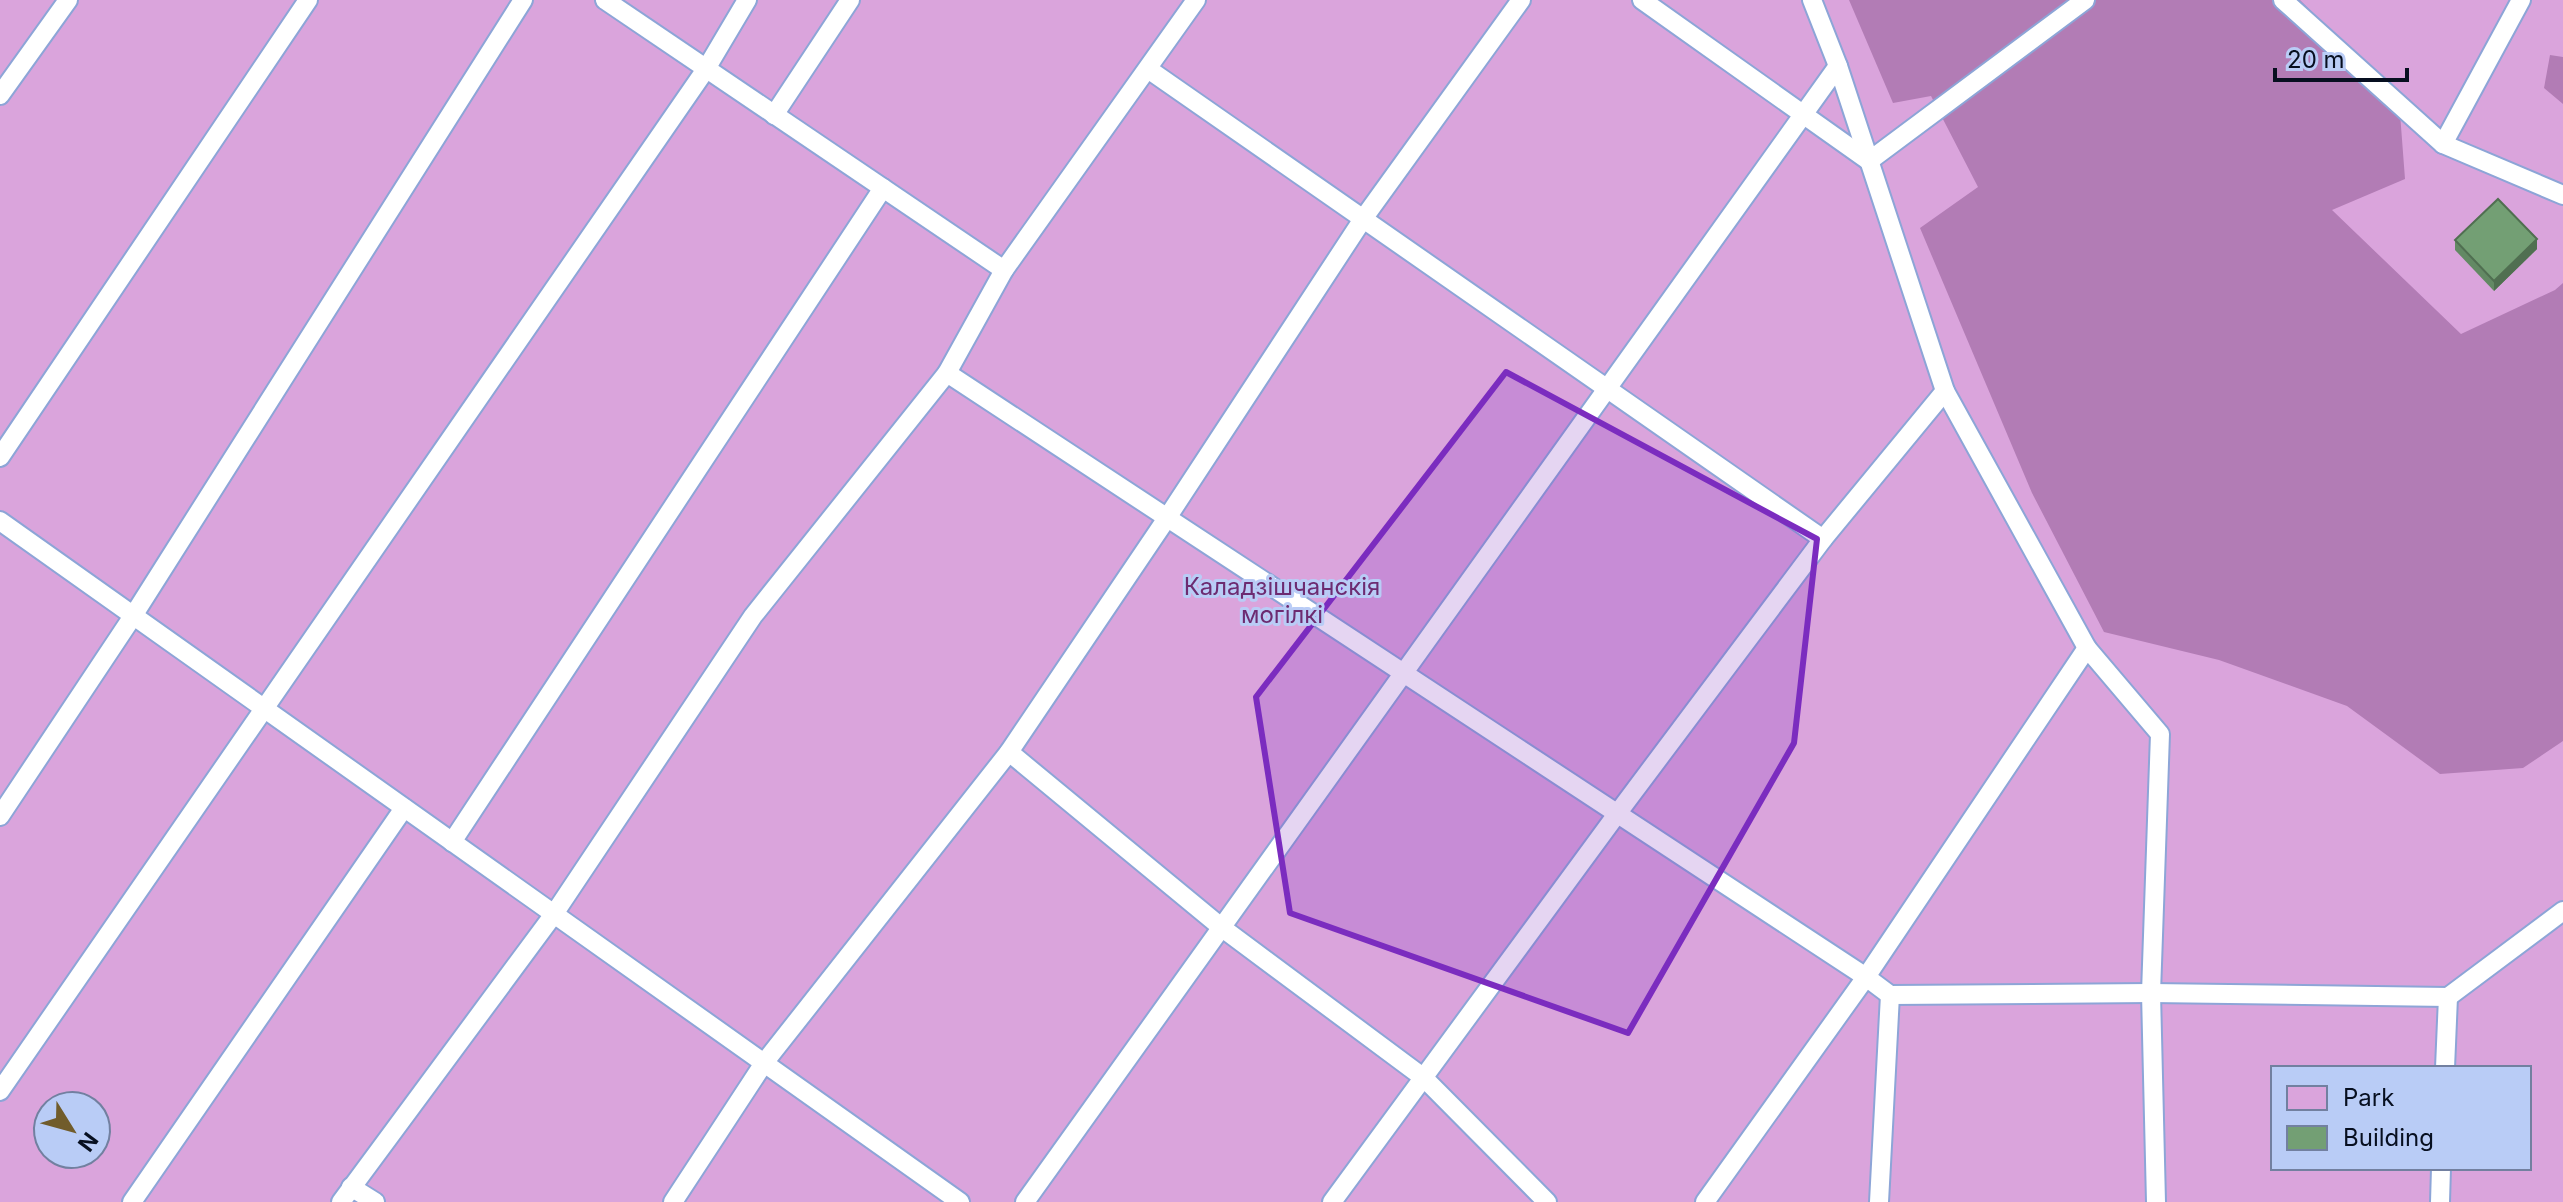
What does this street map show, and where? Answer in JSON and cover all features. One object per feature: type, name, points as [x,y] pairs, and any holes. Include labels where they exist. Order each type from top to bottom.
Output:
[{"type":"lane","points":[[0,95],[68,0]]},
{"type":"lane","points":[[0,457],[308,0]]},
{"type":"lane","points":[[0,816],[133,616],[523,0]]},
{"type":"lane","points":[[605,0],[1004,270]]},
{"type":"lane","points":[[0,1091],[706,69],[747,0]]},
{"type":"lane","points":[[774,115],[850,0]]},
{"type":"lane","points":[[375,1202],[346,1195],[554,914],[753,616],[947,373],[1004,270],[1196,0]]},
{"type":"lane","points":[[673,1202],[764,1063],[1009,752],[1363,219],[1521,0]]},
{"type":"lane","points":[[1642,0],[1869,161]]},
{"type":"lane","points":[[1812,0],[1838,66],[1945,391],[2087,648],[2160,734],[2151,993],[2156,1202]]},
{"type":"lane","points":[[1869,161],[2085,0]]},
{"type":"lane","points":[[2283,0],[2443,144],[2563,195]]},
{"type":"lane","points":[[2443,144],[2521,0]]},
{"type":"lane","points":[[1025,1202],[1838,66]]},
{"type":"lane","points":[[1148,69],[1823,539]]},
{"type":"lane","points":[[452,842],[883,188]]},
{"type":"lane","points":[[947,373],[1890,995],[2151,993],[2448,997],[2563,911]]},
{"type":"lane","points":[[1332,1202],[1823,539],[1945,391]]},
{"type":"lane","points":[[3,529],[133,616],[960,1202]]},
{"type":"lane","points":[[1705,1202],[1866,977],[2087,648]]},
{"type":"lane","points":[[1009,752],[1221,927],[1424,1078],[1547,1202]]},
{"type":"lane","points":[[132,1202],[404,808]]},
{"type":"lane","points":[[1879,1202],[1890,995]]},
{"type":"lane","points":[[2445,1066],[2448,997]]},
{"type":"lane","points":[[2440,1202],[2441,1170]]},
{"type":"highlighted area","points":[[1506,372],[1817,539],[1794,743],[1628,1033],[1290,913],[1256,697]]},
{"type":"green space","name":"Каладзішчанскія могілкі","points":[[0,0],[2563,0],[2563,1202],[0,1202]]},
{"type":"shaded area","points":[[1849,0],[2300,0],[2399,100],[2405,179],[2332,210],[2461,334],[2555,290],[2563,283],[2563,741],[2523,768],[2440,774],[2347,706],[2219,660],[2104,632],[2032,493],[1920,228],[1978,187],[1931,96],[1893,103]]},
{"type":"shaded area","points":[[2550,55],[2563,57],[2563,104],[2544,88]]},
{"type":"building","points":[[2498,199],[2537,239],[2494,281],[2455,240]]}]
